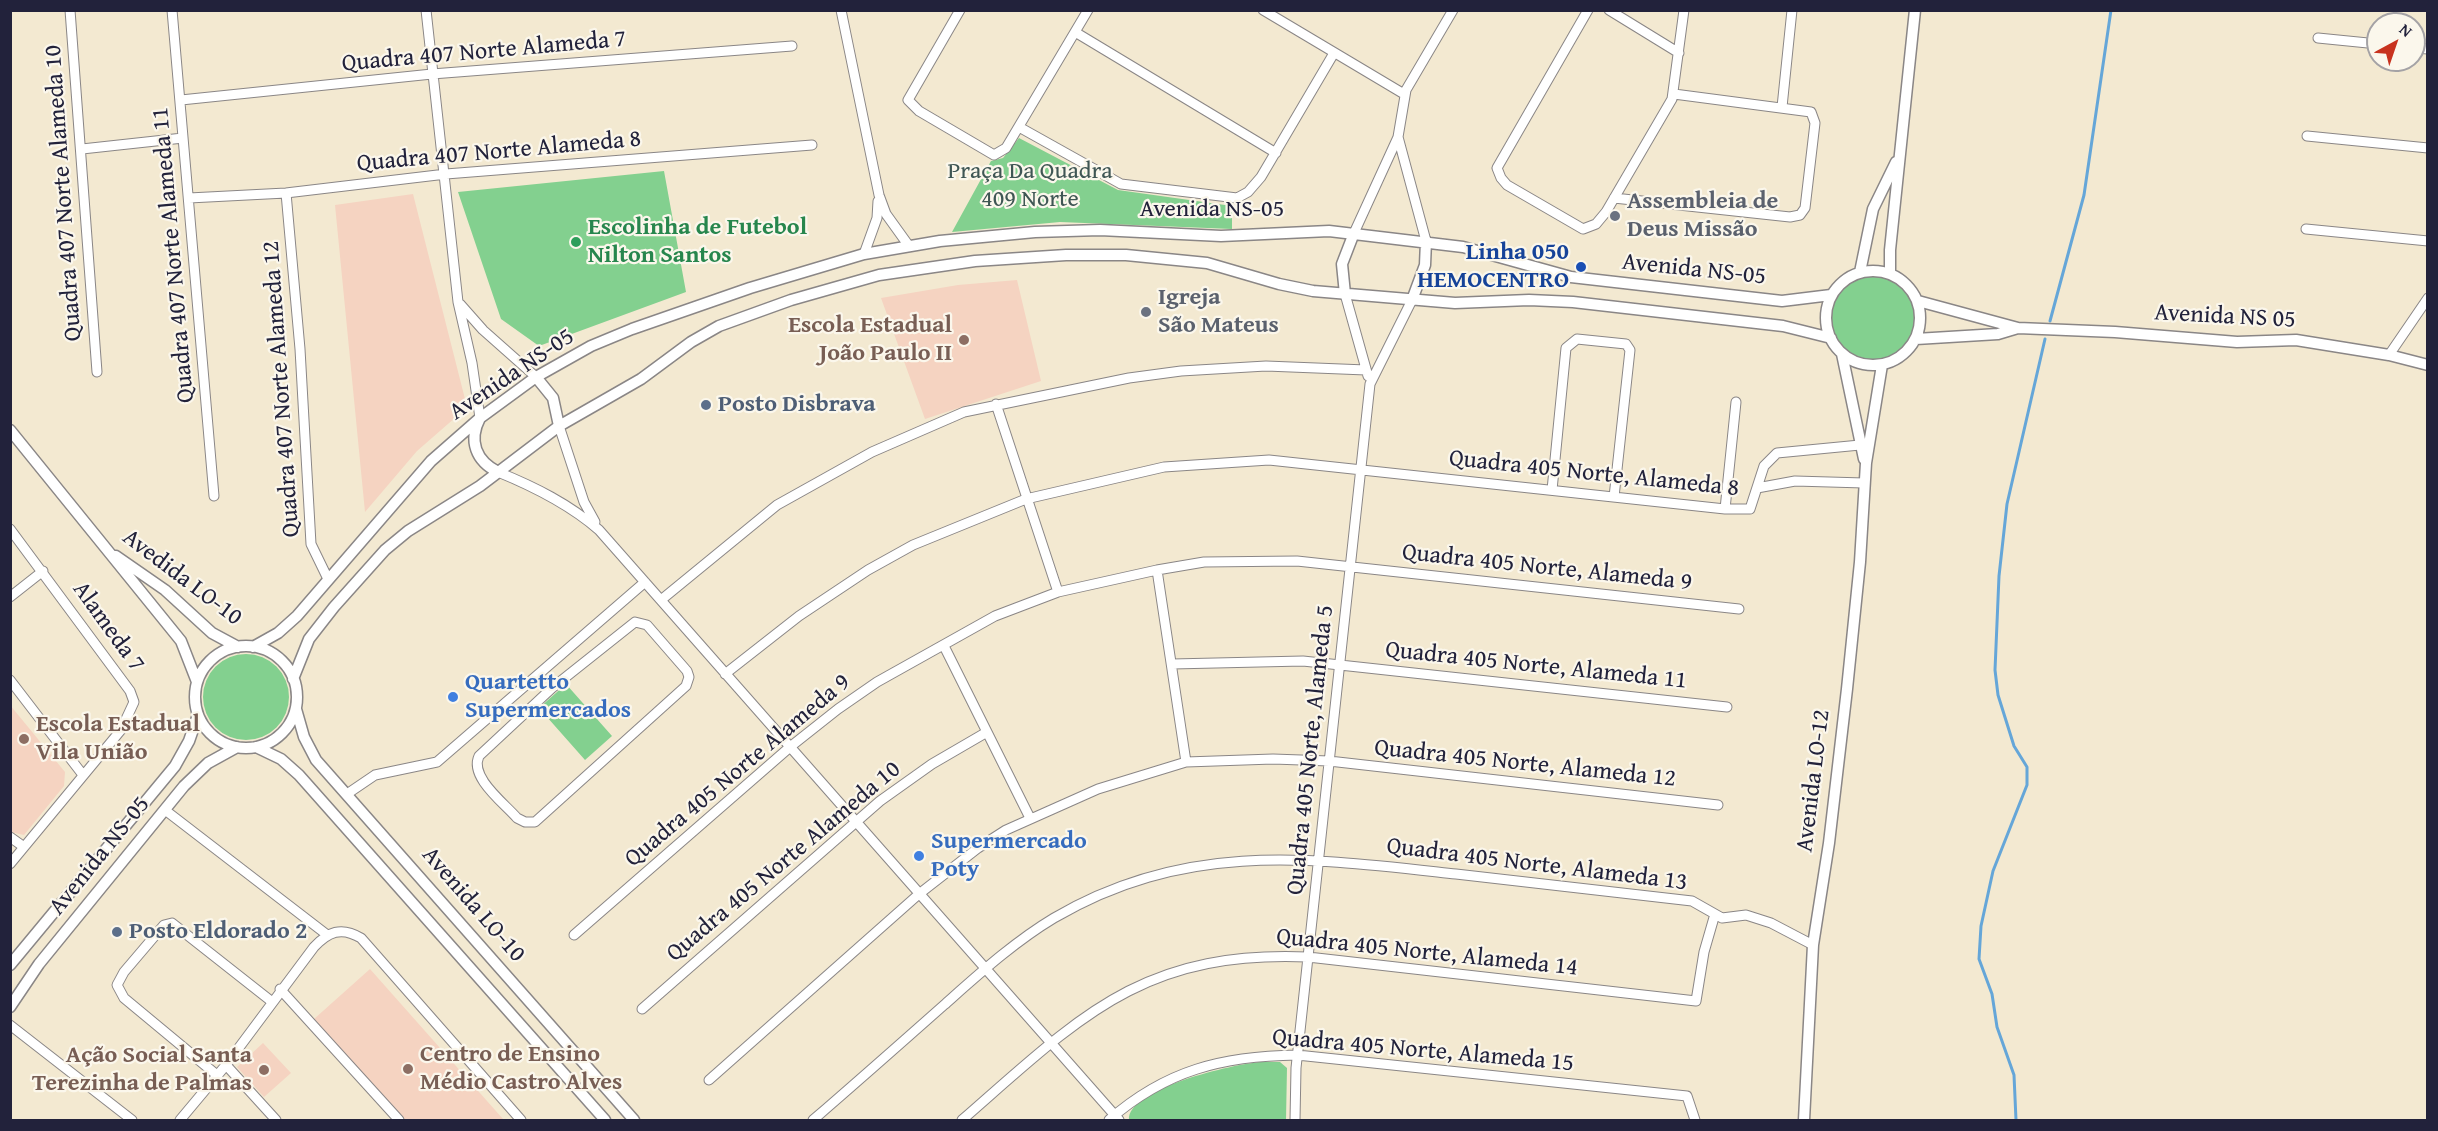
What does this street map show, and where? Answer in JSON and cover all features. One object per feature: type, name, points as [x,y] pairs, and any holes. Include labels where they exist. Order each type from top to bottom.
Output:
[{"type":"street","name":"Quadra 407 Norte Alameda 10","points":[[70,10],[97,372]]},
{"type":"street","name":"Quadra 407 Norte Alameda 11","points":[[172,10],[214,496]]},
{"type":"street","points":[[426,10],[446,174],[458,302],[475,380],[480,418],[475,429],[476,453],[488,466],[552,497],[599,530]]},
{"type":"street","points":[[841,10],[879,195],[886,214],[909,246]]},
{"type":"street","points":[[960,10],[908,100],[919,111],[985,151],[999,154],[1019,127],[1088,10]]},
{"type":"street","points":[[1263,10],[1404,94]]},
{"type":"street","points":[[1370,384],[1344,294],[1342,264],[1398,137],[1404,94],[1453,10]]},
{"type":"street","points":[[1588,10],[1499,162],[1499,175],[1507,185],[1581,229],[1591,227],[1601,218],[1674,94],[1684,10]]},
{"type":"street","points":[[1609,10],[1679,53]]},
{"type":"street","points":[[1782,107],[1792,10]]},
{"type":"street","points":[[1890,274],[1890,250],[1915,10]]},
{"type":"street","points":[[1075,32],[1276,153]]},
{"type":"street","points":[[2318,38],[2366,43]]},
{"type":"street","name":"Quadra 407 Norte Alameda 7","points":[[181,100],[432,74],[792,46]]},
{"type":"street","points":[[1019,127],[1121,184],[1230,199],[1242,196],[1255,185],[1334,52]]},
{"type":"street","points":[[1614,198],[1790,217],[1800,215],[1806,201],[1815,123],[1813,114],[1806,110],[1674,94]]},
{"type":"street","points":[[2307,136],[2427,148]]},
{"type":"street","points":[[1370,384],[1412,300],[1425,265],[1426,241],[1398,137]]},
{"type":"street","points":[[82,149],[183,138]]},
{"type":"street","name":"Quadra 407 Norte Alameda 8","points":[[189,198],[286,192],[446,174],[812,145]]},
{"type":"street","points":[[1860,272],[1873,209],[1900,154]]},
{"type":"street","name":"Quadra 407 Norte Alameda 12","points":[[286,192],[300,349],[311,544],[328,579]]},
{"type":"street","points":[[864,254],[876,218],[879,195]]},
{"type":"street","points":[[2306,229],[2427,241]]},
{"type":"street","name":"Avenida NS-05","points":[[253,647],[291,622],[431,461],[480,418],[536,377],[582,350],[632,329],[758,286],[864,254],[909,246],[1061,231],[1215,236],[1310,231],[1426,241],[1489,252],[1572,277],[1782,301],[1831,295]]},
{"type":"street","name":"Avenida NS-05","points":[[197,682],[195,699],[198,715],[204,726],[216,738],[237,747],[256,747],[280,736],[290,723],[296,709],[297,693],[293,679],[309,639],[375,559],[408,531],[498,472],[559,426],[641,379],[691,342],[719,326],[849,283],[915,268],[1029,256],[1126,255],[1200,262],[1292,288],[1412,300],[1469,303],[1529,300],[1573,302],[1783,326],[1831,338]]},
{"type":"street","points":[[1875,270],[1890,274],[1906,285],[1917,301],[1921,314],[1916,339],[1902,356],[1882,365],[1854,362],[1842,354],[1831,338],[1826,315],[1831,295],[1847,278],[1860,272],[1875,270]]},
{"type":"street","points":[[2389,355],[2427,298]]},
{"type":"street","name":"Avenida NS 05","points":[[1917,301],[2018,328],[2115,332],[2237,342],[2296,340],[2389,355],[2427,365]]},
{"type":"street","points":[[458,302],[483,330],[536,377],[553,398],[559,426],[584,502],[599,530],[1051,1043],[1114,1119]]},
{"type":"street","name":"Avenida NS 05","points":[[1916,339],[1998,334],[2018,328]]},
{"type":"street","points":[[1552,490],[1566,348],[1577,339],[1626,344],[1630,350],[1614,497]]},
{"type":"street","name":"Avenida LO-12","points":[[1842,354],[1860,445],[1866,463]]},
{"type":"street","name":"Avenida LO-12","points":[[1804,1120],[1803,1104],[1813,945],[1829,843],[1847,689],[1866,463],[1882,365]]},
{"type":"street","points":[[661,600],[777,504],[872,452],[964,412],[1129,378],[1181,371],[1266,366],[1366,370]]},
{"type":"street","name":"Quadra 405 Norte, Alameda 5","points":[[1295,1120],[1298,1055],[1370,384]]},
{"type":"street","points":[[1725,509],[1736,402]]},
{"type":"street","points":[[996,404],[1058,592]]},
{"type":"street","name":"Avedida LO-10","points":[[10,430],[183,645],[197,682]]},
{"type":"street","name":"Quadra 405 Norte, Alameda 8","points":[[725,674],[799,616],[868,570],[913,545],[1026,500],[1164,467],[1269,460],[1725,509],[1750,509],[1764,466],[1778,453],[1860,445]]},
{"type":"street","points":[[1757,488],[1795,481],[1864,483]]},
{"type":"street","name":"Alameda 7","points":[[10,529],[130,691],[134,702],[122,730],[10,864]]},
{"type":"street","name":"Avedida LO-10","points":[[100,543],[165,590],[208,630],[238,647]]},
{"type":"street","name":"Quadra 405 Norte Alameda 9","points":[[574,935],[790,747],[877,682],[995,616],[1058,592],[1204,562],[1297,561],[1350,566]]},
{"type":"street","name":"Quadra 405 Norte, Alameda 9","points":[[1350,566],[1739,609]]},
{"type":"street","points":[[1157,570],[1186,762]]},
{"type":"street","points":[[10,597],[43,571]]},
{"type":"street","points":[[347,794],[375,775],[436,762],[645,582]]},
{"type":"street","points":[[635,622],[647,625],[689,677],[686,686],[535,822],[525,822],[518,818],[478,774],[476,761],[552,688],[635,622]]},
{"type":"street","points":[[944,646],[1030,818]]},
{"type":"street","points":[[197,682],[212,659],[238,647],[253,647],[276,656],[286,666],[293,679]]},
{"type":"street","name":"Quadra 405 Norte, Alameda 11","points":[[1172,664],[1256,660],[1340,664],[1727,707]]},
{"type":"street","points":[[539,674],[552,688]]},
{"type":"street","points":[[10,680],[83,774]]},
{"type":"street","name":"Avenida LO-10","points":[[296,709],[301,730],[312,752],[634,1120]]},
{"type":"street","name":"Avenida NS-05","points":[[10,965],[175,766],[189,741],[198,715]]},
{"type":"street","name":"Quadra 405 Norte Alameda 10","points":[[642,1009],[855,821],[903,784],[987,732]]},
{"type":"street","name":"Avenida NS-05","points":[[10,1007],[39,964],[165,810],[205,765],[237,747]]},
{"type":"street","name":"Avenida LO-10","points":[[256,747],[281,759],[299,775],[605,1120]]},
{"type":"street","name":"Quadra 405 Norte, Alameda 12","points":[[709,1080],[919,894],[978,848],[1030,818],[1098,789],[1186,762],[1273,759],[1329,761],[1718,805]]},
{"type":"street","points":[[165,810],[326,934]]},
{"type":"street","points":[[10,837],[24,848]]},
{"type":"street","name":"Quadra 405 Norte, Alameda 13","points":[[813,1120],[985,969],[1058,916],[1095,897],[1148,877],[1220,862],[1319,859],[1692,901],[1722,918],[1746,915],[1771,923],[1813,945]]},
{"type":"street","name":"Quadra 405 Norte, Alameda 14","points":[[963,1120],[1051,1043],[1104,1003],[1140,985],[1174,972],[1240,958],[1308,957],[1696,1000],[1704,952],[1715,914]]},
{"type":"street","points":[[218,1076],[124,998],[117,985],[124,972],[164,925],[172,923],[271,1001]]},
{"type":"street","points":[[180,1120],[218,1076],[280,989],[326,934],[334,931],[346,932],[361,938],[521,1120]]},
{"type":"street","points":[[280,989],[399,1120]]},
{"type":"street","points":[[10,1025],[132,1120]]},
{"type":"street","name":"Quadra 405 Norte, Alameda 15","points":[[1114,1119],[1160,1084],[1200,1067],[1241,1057],[1298,1055],[1687,1096],[1695,1120]]},
{"type":"street","points":[[226,1065],[276,1120]]},
{"type":"street","name":"Avenida LO-12","points":[[1798,1120],[1803,1104]]},
{"type":"shaded area","points":[[413,194],[466,403],[464,410],[417,451],[365,512],[335,205]]},
{"type":"shaded area","name":"Escola Estadual João Paulo II","points":[[1017,280],[1041,381],[925,419],[881,298],[958,285]]},
{"type":"shaded area","name":"Escola Estadual Vila União","points":[[10,705],[65,772],[64,786],[24,835],[11,832]]},
{"type":"shaded area","name":"Centro de Ensino Médio Castro Alves","points":[[370,969],[503,1119],[405,1120],[314,1019]]},
{"type":"shaded area","name":"Ação Social Santa Terezinha de Palmas","points":[[263,1043],[291,1073],[264,1097],[237,1067]]},
{"type":"green space","name":"Praça Da Quadra 409 Norte","points":[[1019,138],[1118,190],[1232,206],[1232,229],[1060,222],[952,232],[991,161],[1003,158]]},
{"type":"green space","name":"Escolinha de Futebol Nilton Santos","points":[[664,171],[686,292],[539,346],[501,319],[458,192]]},
{"type":"green space","points":[[1873,275],[1889,279],[1903,288],[1912,302],[1916,318],[1912,334],[1903,348],[1889,357],[1873,361],[1857,357],[1843,348],[1834,334],[1830,318],[1834,302],[1843,288],[1857,279]]},
{"type":"green space","points":[[246,654],[270,661],[282,673],[289,697],[282,721],[270,733],[246,740],[222,733],[210,721],[203,697],[210,673],[222,661]]},
{"type":"green space","points":[[566,684],[612,736],[585,760],[539,708]]},
{"type":"green space","points":[[1260,1062],[1280,1062],[1287,1068],[1286,1120],[1129,1120],[1133,1108],[1163,1088],[1229,1067]]},
{"type":"waterway","points":[[2050,321],[2084,195],[2111,10]]},
{"type":"waterway","points":[[2016,1120],[2014,1075],[1997,1027],[1992,994],[1979,959],[1981,926],[1993,871],[2027,785],[2027,767],[2014,746],[1998,695],[1995,670],[1999,576],[2007,504],[2045,339]]},
{"type":"place","name":"Assembleia de Deus Missão","points":[[1615,216]]},
{"type":"place","name":"Escolinha de Futebol Nilton Santos","points":[[576,242]]},
{"type":"place","name":"Linha 050 HEMOCENTRO","points":[[1581,267]]},
{"type":"place","name":"Igreja São Mateus","points":[[1146,312]]},
{"type":"place","name":"Escola Estadual João Paulo II","points":[[964,340]]},
{"type":"place","name":"Posto Disbrava","points":[[706,405]]},
{"type":"place","name":"Quartetto Supermercados","points":[[453,697]]},
{"type":"place","name":"Escola Estadual Vila União","points":[[24,739]]},
{"type":"place","name":"Supermercado Poty","points":[[919,856]]},
{"type":"place","name":"Posto Eldorado 2","points":[[117,932]]},
{"type":"place","name":"Centro de Ensino Médio Castro Alves","points":[[408,1069]]},
{"type":"place","name":"Ação Social Santa Terezinha de Palmas","points":[[264,1070]]}]
